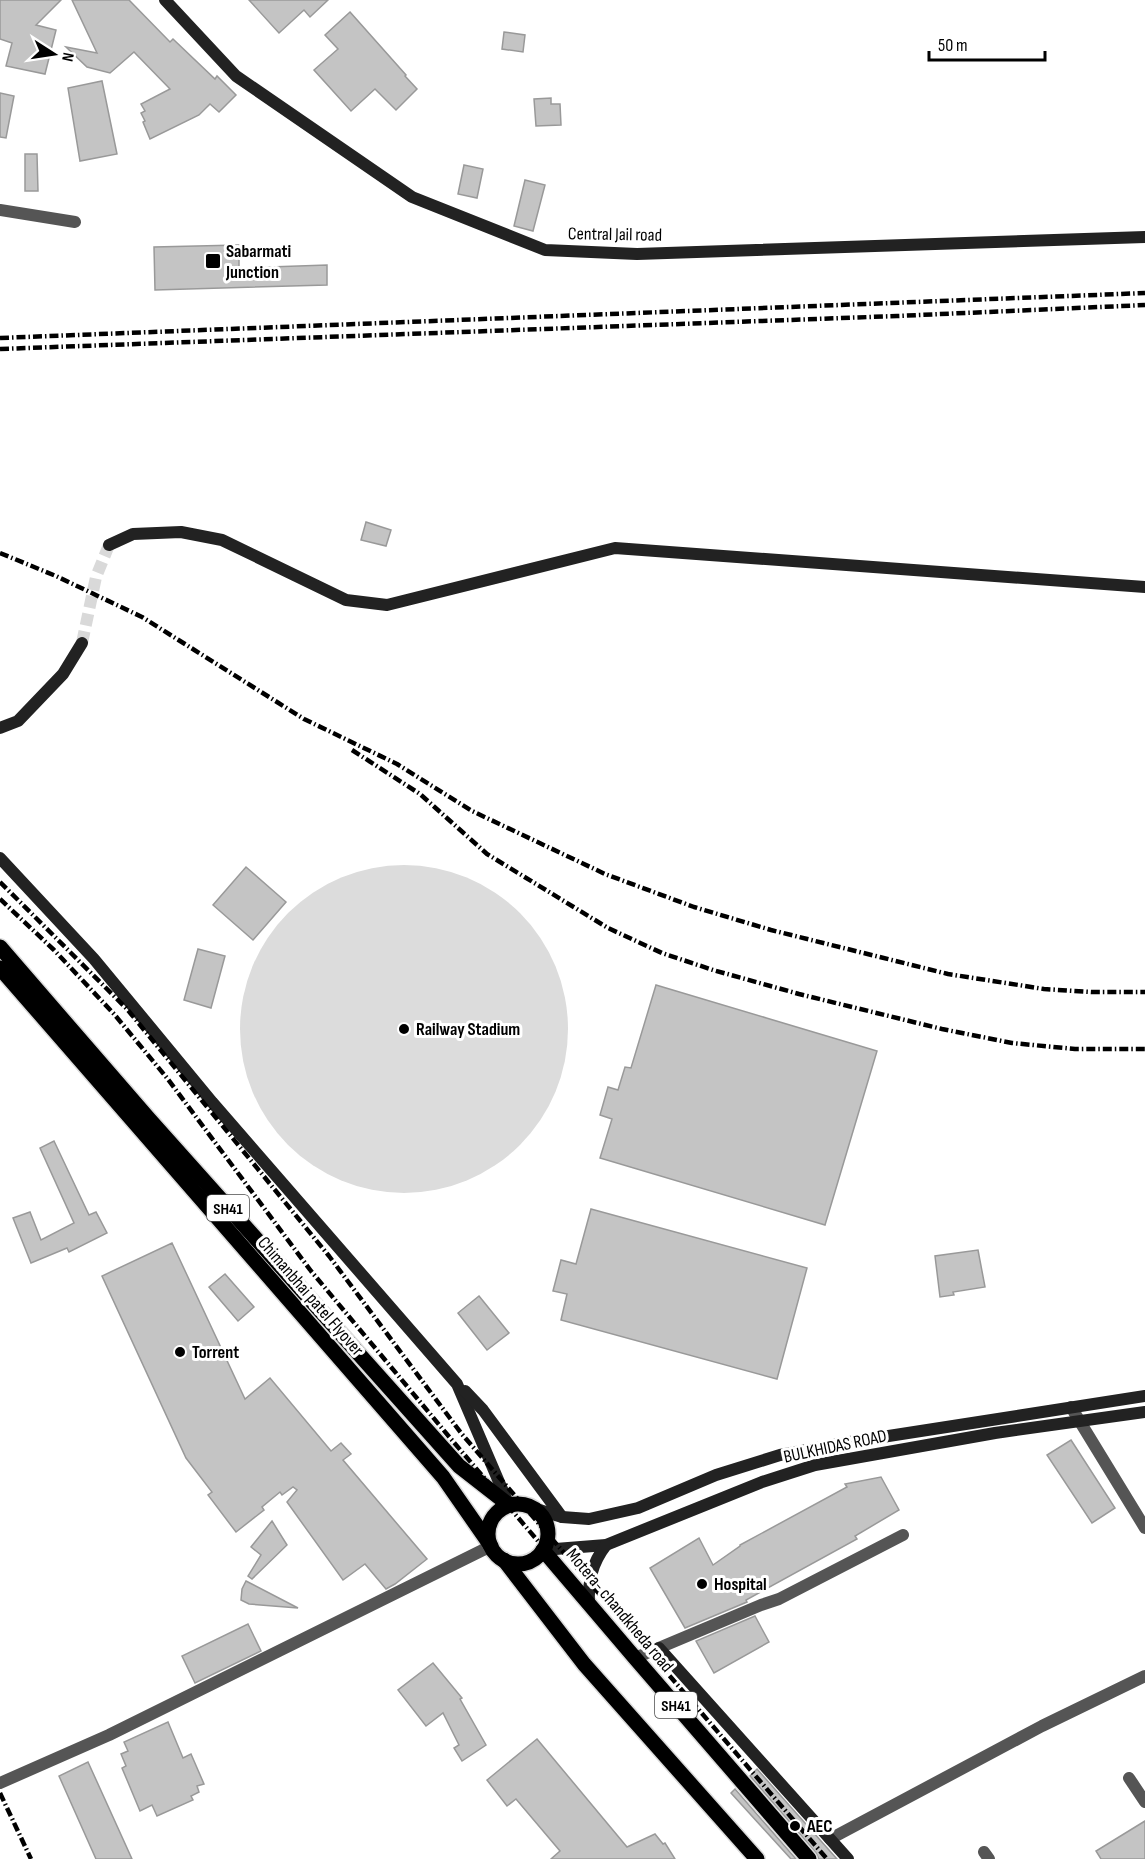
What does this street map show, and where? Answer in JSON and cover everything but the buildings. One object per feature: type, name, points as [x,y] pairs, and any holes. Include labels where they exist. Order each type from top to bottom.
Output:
[{"type":"main road","name":"Chimanbhai patel Flyover","points":[[0,947],[148,1118],[459,1466],[509,1505]]},
{"type":"main road","name":"Chimanbhai patel Flyover","points":[[0,968],[443,1477],[491,1546]]},
{"type":"main road","points":[[521,1504],[533,1508],[542,1515],[547,1526],[548,1538],[543,1550],[536,1558],[526,1563],[514,1564],[504,1560],[491,1546],[488,1533],[491,1521],[498,1512],[509,1505],[521,1504]]},
{"type":"main road","name":"Motera- chandkheda road","points":[[543,1550],[809,1859]]},
{"type":"main road","name":"SH41","points":[[504,1560],[584,1664],[757,1859]]},
{"type":"street","name":"Central Jail road","points":[[165,0],[236,76],[412,197],[545,250],[637,254],[1145,237]]},
{"type":"street","points":[[0,210],[75,222]]},
{"type":"street","points":[[109,545],[132,534],[181,532],[222,540],[346,600],[387,604],[615,548],[1145,587]]},
{"type":"street","points":[[0,728],[18,721],[63,674],[82,644]]},
{"type":"street","points":[[0,858],[94,959],[212,1102],[483,1410],[562,1517]]},
{"type":"street","points":[[458,1384],[509,1505]]},
{"type":"street","points":[[533,1508],[562,1517],[589,1519],[638,1508],[716,1475],[780,1455],[1145,1396]]},
{"type":"street","points":[[1071,1407],[1145,1528]]},
{"type":"street","name":"BULKHIDAS ROAD","points":[[543,1550],[606,1545],[762,1482],[814,1465],[995,1433],[1145,1412]]},
{"type":"street","points":[[635,1658],[779,1599],[903,1535]]},
{"type":"street","points":[[589,1604],[588,1587],[593,1565],[606,1545]]},
{"type":"street","points":[[0,1783],[109,1735],[491,1546]]},
{"type":"street","points":[[659,1647],[848,1859]]},
{"type":"street","points":[[830,1839],[1042,1726],[1145,1676]]},
{"type":"street","points":[[1129,1778],[1145,1802]]},
{"type":"shaded area","name":"Railway Stadium","points":[[404,865],[436,868],[467,878],[495,893],[520,913],[540,938],[555,966],[565,997],[568,1029],[565,1061],[555,1092],[540,1120],[520,1145],[495,1165],[467,1180],[436,1190],[404,1193],[372,1190],[341,1180],[313,1165],[288,1145],[268,1120],[253,1092],[243,1061],[240,1029],[243,997],[253,966],[268,938],[288,913],[313,893],[341,878],[372,868]]},
{"type":"tunnel","points":[[82,643],[96,577],[109,545]]},
{"type":"railway","points":[[0,338],[1145,293]]},
{"type":"railway","points":[[0,349],[1145,305]]},
{"type":"railway","points":[[0,553],[56,576],[142,617],[304,719],[397,764],[472,811],[605,874],[694,907],[771,930],[948,974],[1044,989],[1145,992]]},
{"type":"railway","points":[[352,750],[420,794],[487,854],[608,928],[662,953],[799,994],[942,1029],[1012,1043],[1075,1049],[1145,1049]]},
{"type":"railway","points":[[0,882],[127,1009],[329,1256],[461,1433],[827,1859]]},
{"type":"railway","points":[[0,899],[54,950],[114,1014],[167,1078],[311,1271],[809,1859]]},
{"type":"railway","points":[[0,1793],[31,1859]]},
{"type":"place","name":"Sabarmati Junction","points":[[213,261]]},
{"type":"place","name":"Railway Stadium","points":[[404,1029]]},
{"type":"place","name":"Torrent","points":[[180,1352]]},
{"type":"place","name":"Hospital","points":[[702,1584]]},
{"type":"place","name":"AEC","points":[[795,1826]]}]
